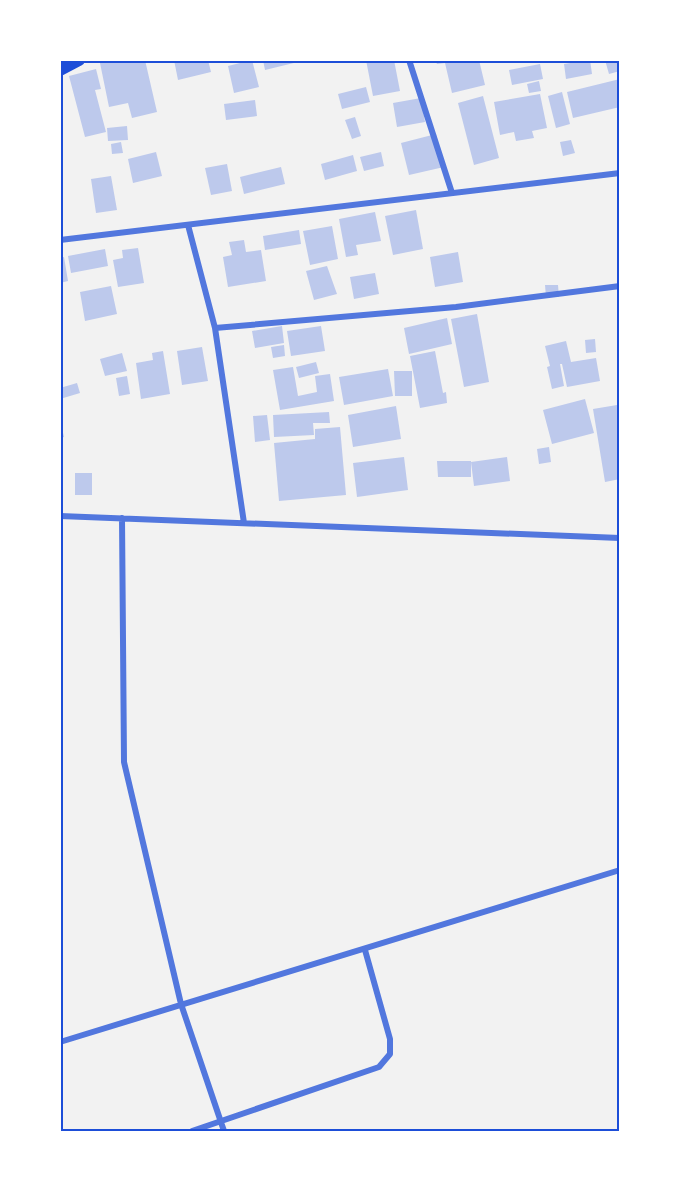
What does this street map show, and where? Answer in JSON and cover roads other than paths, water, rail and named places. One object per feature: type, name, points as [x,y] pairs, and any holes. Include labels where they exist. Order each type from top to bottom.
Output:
[{"type":"main road","points":[[60,70],[79,60]]},
{"type":"street","points":[[409,60],[452,193]]},
{"type":"street","points":[[60,240],[620,173]]},
{"type":"street","points":[[188,225],[215,328],[244,523]]},
{"type":"street","points":[[215,328],[456,308],[620,286]]},
{"type":"street","points":[[60,516],[620,538]]},
{"type":"street","points":[[122,518],[124,762],[181,1004],[224,1131]]},
{"type":"street","points":[[60,1042],[620,870]]},
{"type":"street","points":[[192,1131],[379,1067],[390,1054],[390,1040],[365,950]]}]
